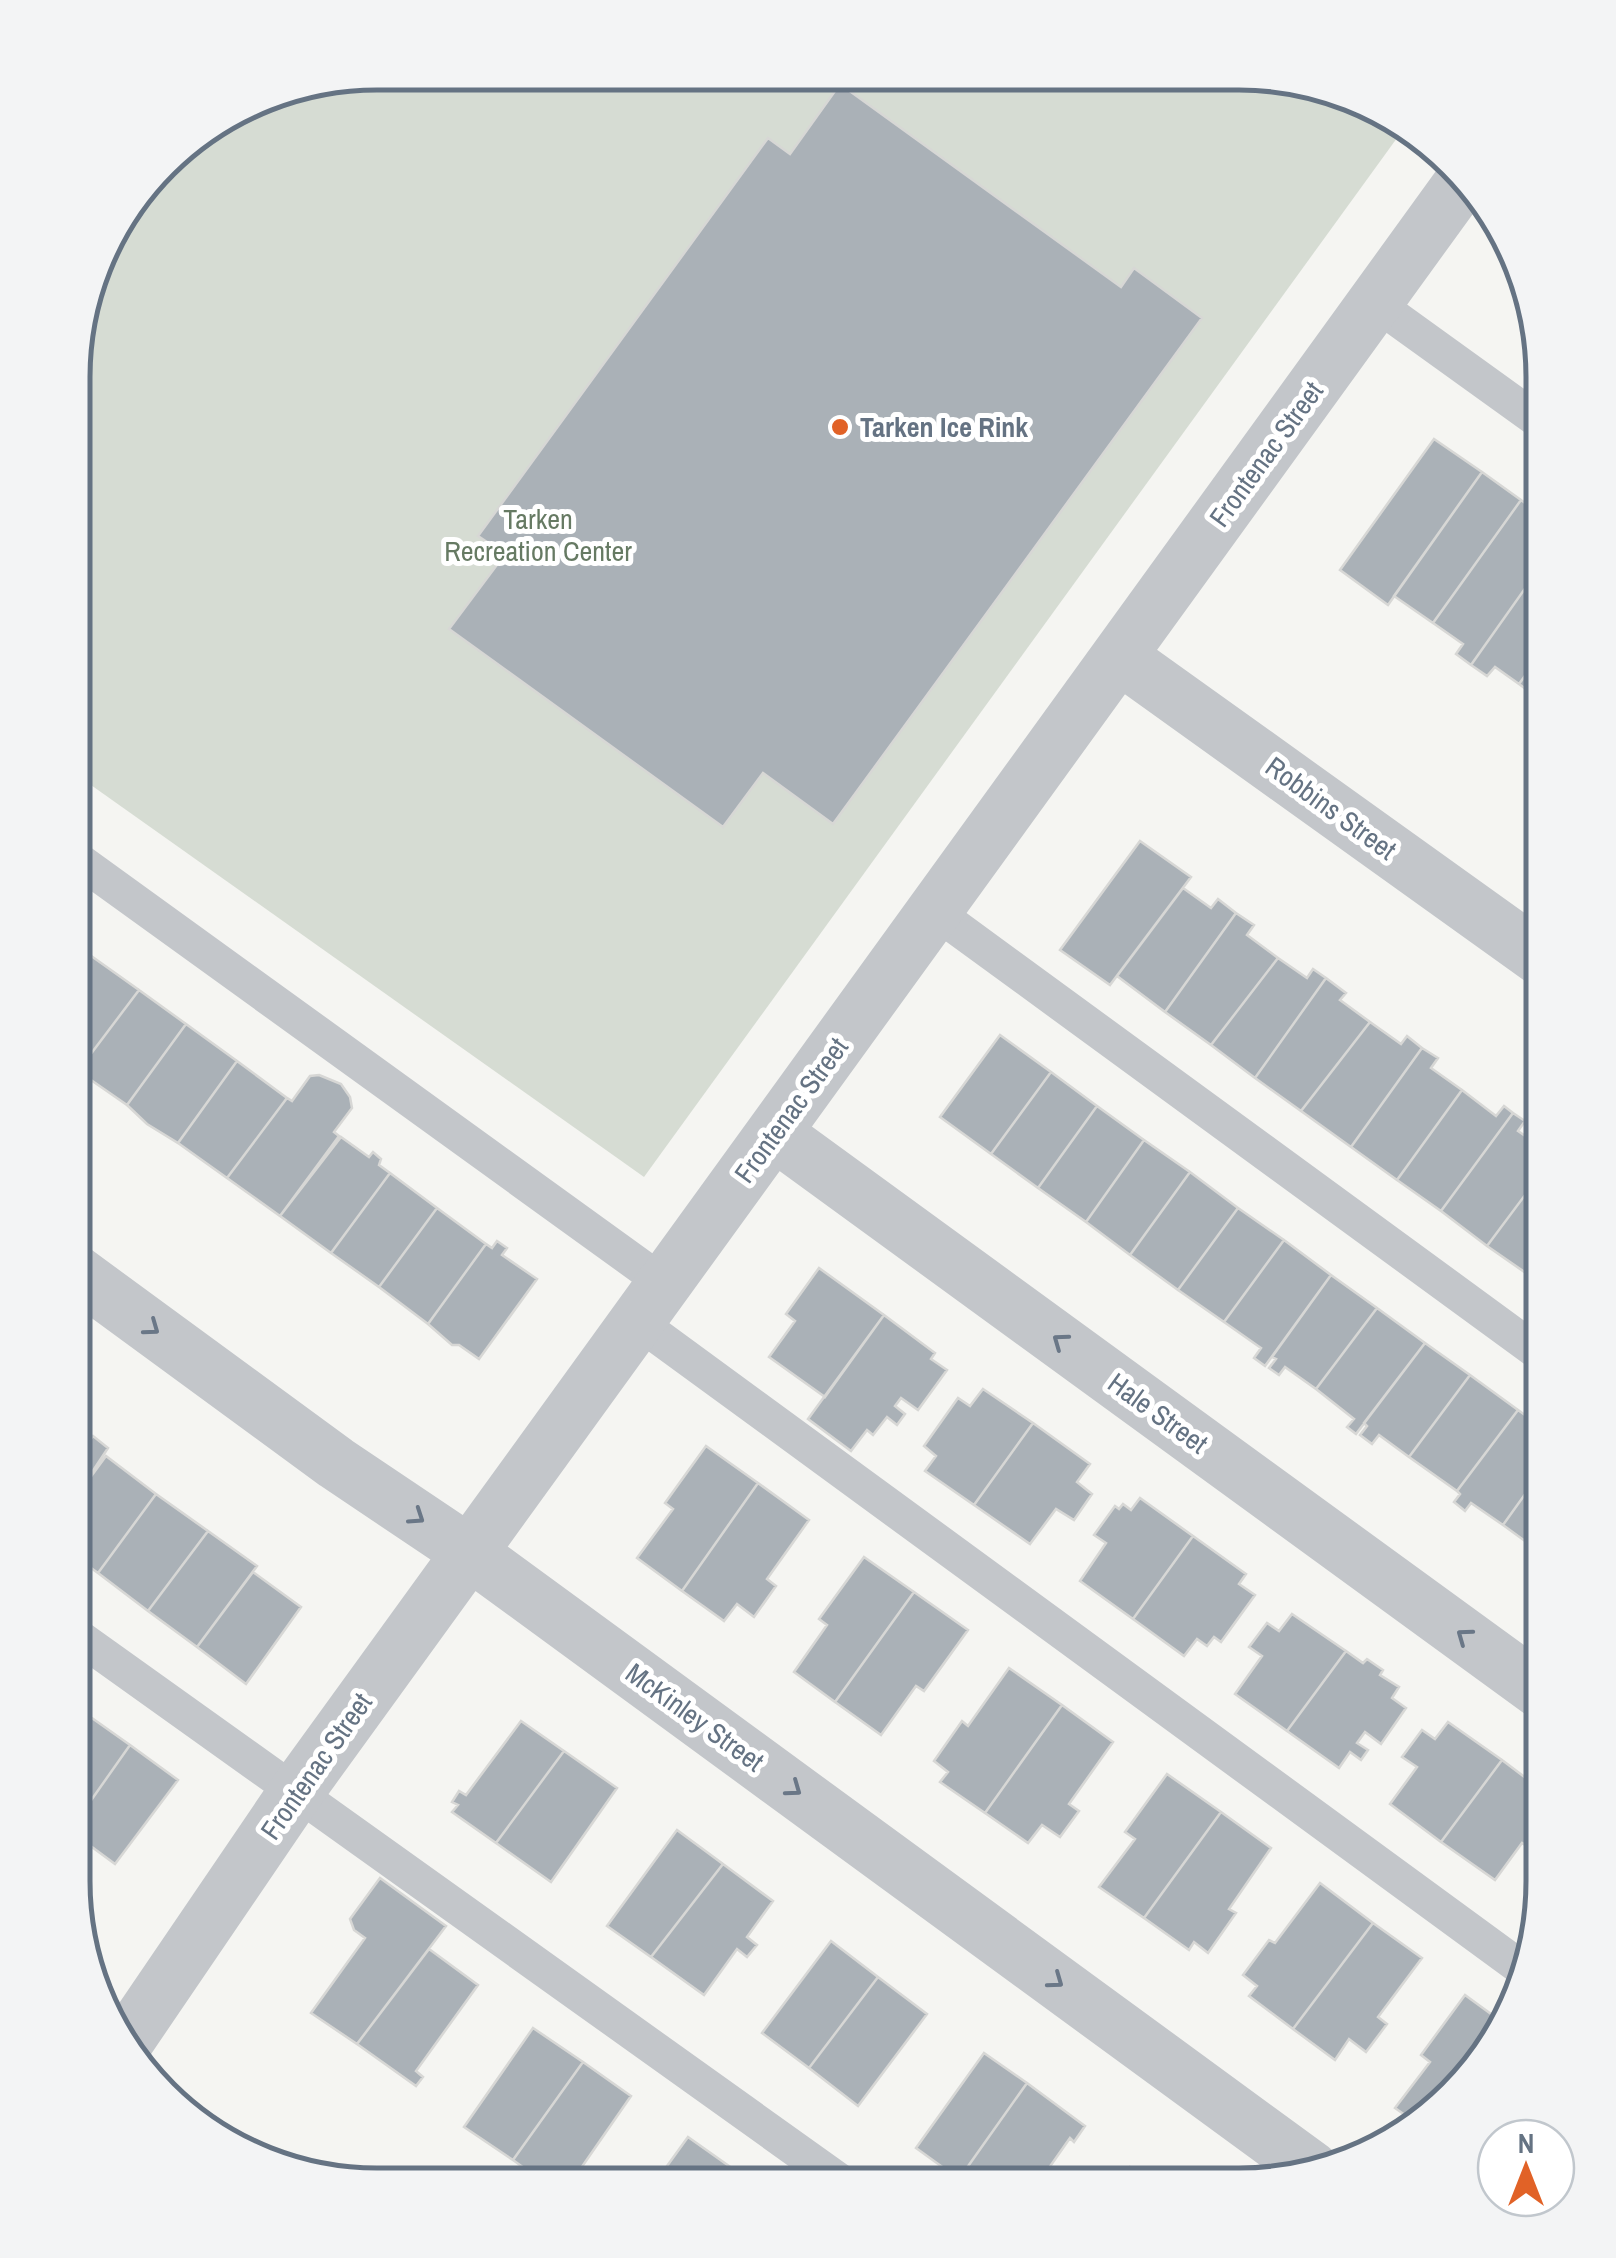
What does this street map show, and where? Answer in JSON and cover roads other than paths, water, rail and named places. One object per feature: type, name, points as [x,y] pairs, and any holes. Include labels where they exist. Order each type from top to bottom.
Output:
[{"type":"street","name":"Frontenac Street","points":[[133,2031],[296,1792],[1456,190]]},
{"type":"street","name":"Robbins Street","points":[[1120,657],[1526,948]]},
{"type":"street","name":"Hale Street","points":[[774,1133],[1525,1680]]},
{"type":"street","name":"McKinley Street","points":[[90,1283],[336,1463],[470,1552],[1302,2160]]},
{"type":"lane","points":[[1375,303],[1526,411]]},
{"type":"lane","points":[[90,869],[1513,1963]]},
{"type":"lane","points":[[934,912],[1525,1343]]},
{"type":"lane","points":[[90,1645],[822,2168]]},
{"type":"place","name":"Tarken Ice Rink","points":[[840,427]]},
{"type":"park label","name":"Tarken Recreation Center","points":[[538,535]]}]
